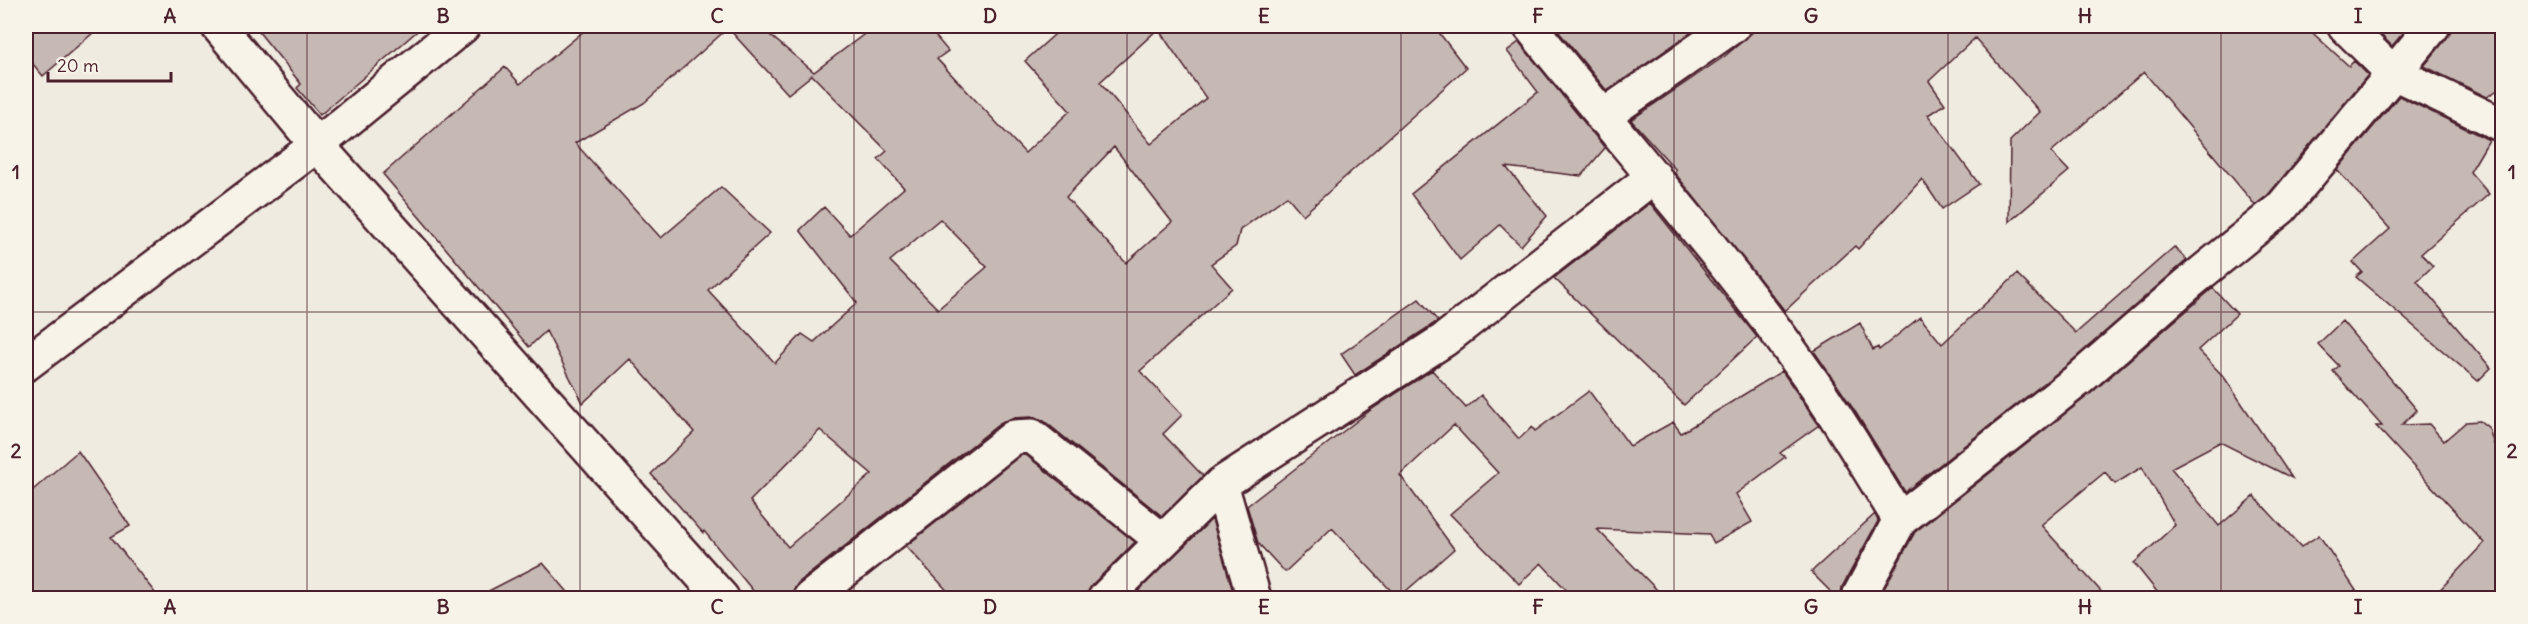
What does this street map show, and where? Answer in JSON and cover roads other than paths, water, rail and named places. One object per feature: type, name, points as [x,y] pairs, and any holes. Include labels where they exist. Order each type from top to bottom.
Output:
[{"type":"street","points":[[218,26],[316,145],[722,598]]},
{"type":"street","points":[[26,364],[316,145],[463,26]]},
{"type":"street","points":[[1530,26],[1602,117],[1654,176],[1803,367],[1900,520]]},
{"type":"street","points":[[1602,117],[1734,26]]},
{"type":"street","points":[[2345,26],[2392,72],[2502,125]]},
{"type":"street","points":[[1860,598],[1859,596],[1900,520],[2078,380],[2189,283],[2281,208],[2392,72],[2433,26]]},
{"type":"street","points":[[1105,598],[1221,484],[1444,340],[1654,176]]},
{"type":"street","points":[[810,598],[1014,436],[1032,436],[1163,542]]},
{"type":"street","points":[[1221,484],[1254,598]]}]
